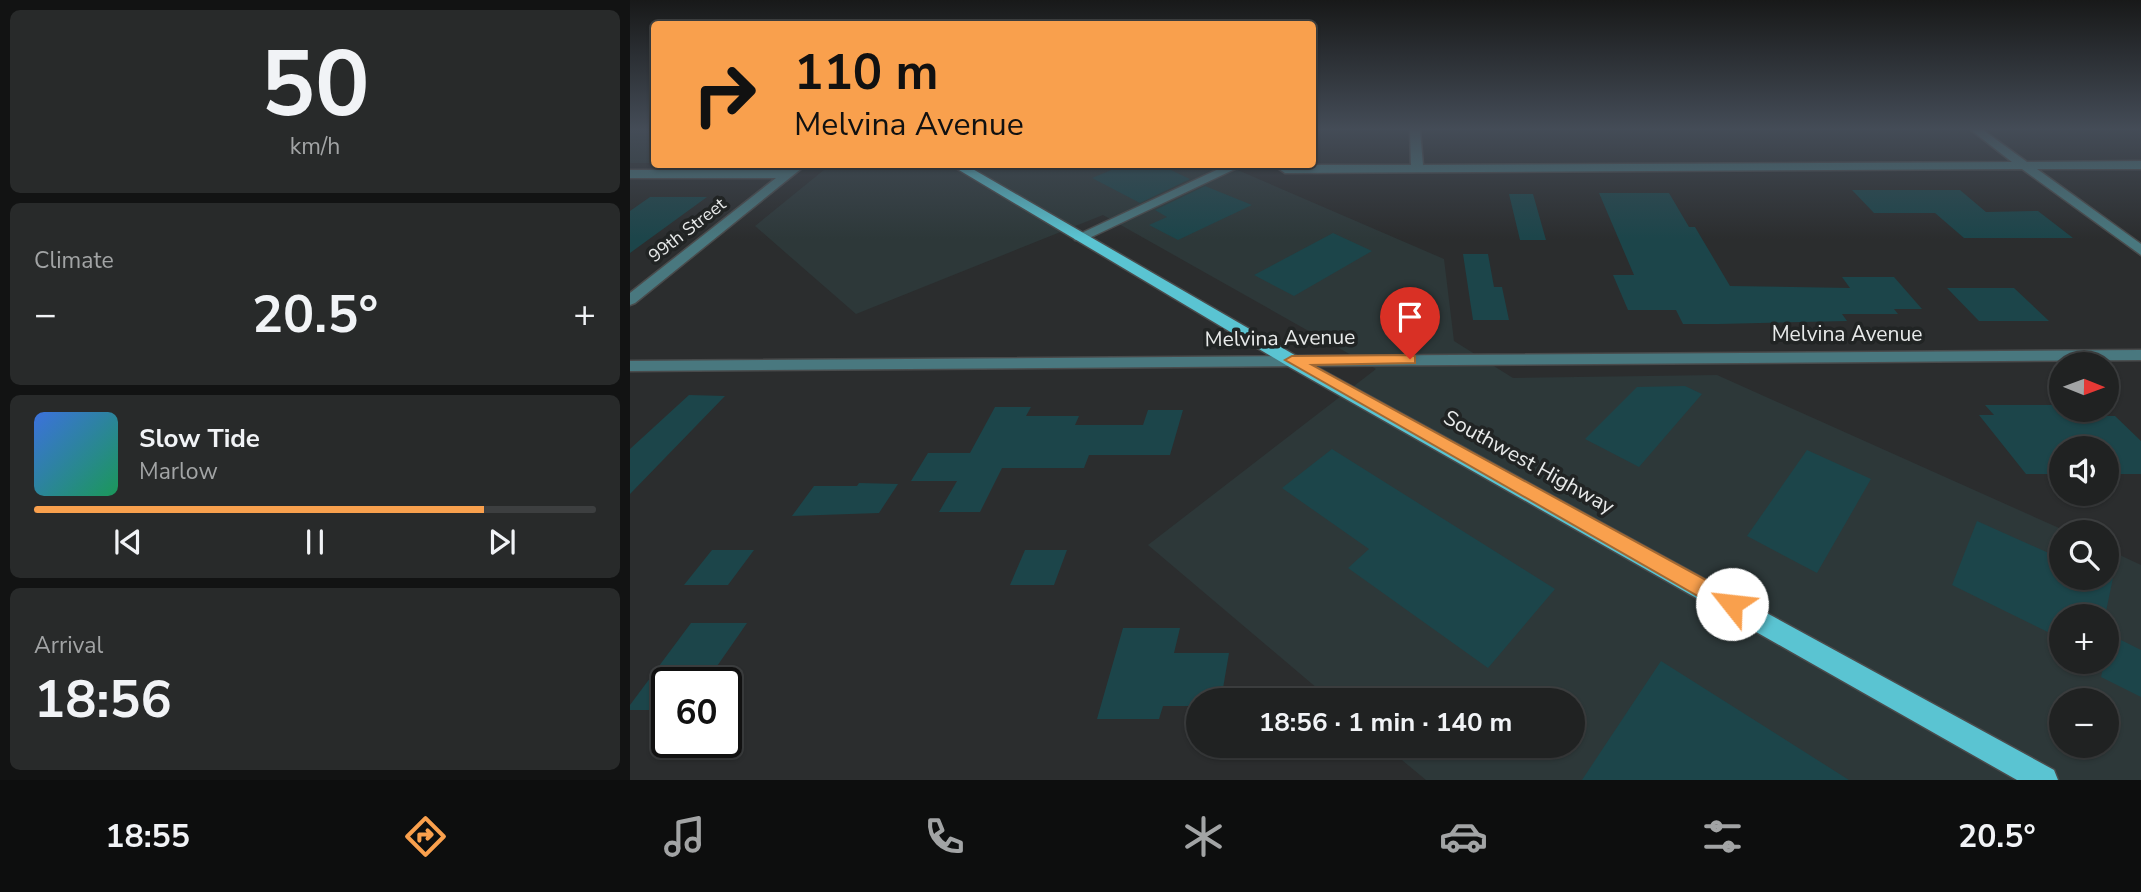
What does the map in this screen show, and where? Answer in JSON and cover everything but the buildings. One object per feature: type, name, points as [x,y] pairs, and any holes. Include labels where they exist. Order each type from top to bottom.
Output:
[{"type":"main road","name":"Southwest Highway","points":[[962,168],[1292,360],[2044,780]]},
{"type":"street","points":[[1285,169],[1903,166]]},
{"type":"street","points":[[2025,166],[2141,251]]},
{"type":"street","name":"99th Street","points":[[630,300],[797,168]]},
{"type":"street","points":[[1080,237],[1229,169]]},
{"type":"street","points":[[630,174],[790,174]]},
{"type":"street","name":"Melvina Avenue","points":[[630,366],[2141,355]]},
{"type":"shaded area","points":[[826,168],[1233,168],[1444,259],[1454,341],[1513,378],[1717,375],[2049,524],[2049,590],[2119,590],[2119,555],[2141,565],[2141,780],[1426,780],[1399,758],[1585,758],[1585,688],[1317,688],[1148,545],[1376,369],[1103,215],[856,314],[755,226]]},
{"type":"route","points":[[1410,359],[1292,360],[1732,604]]}]
